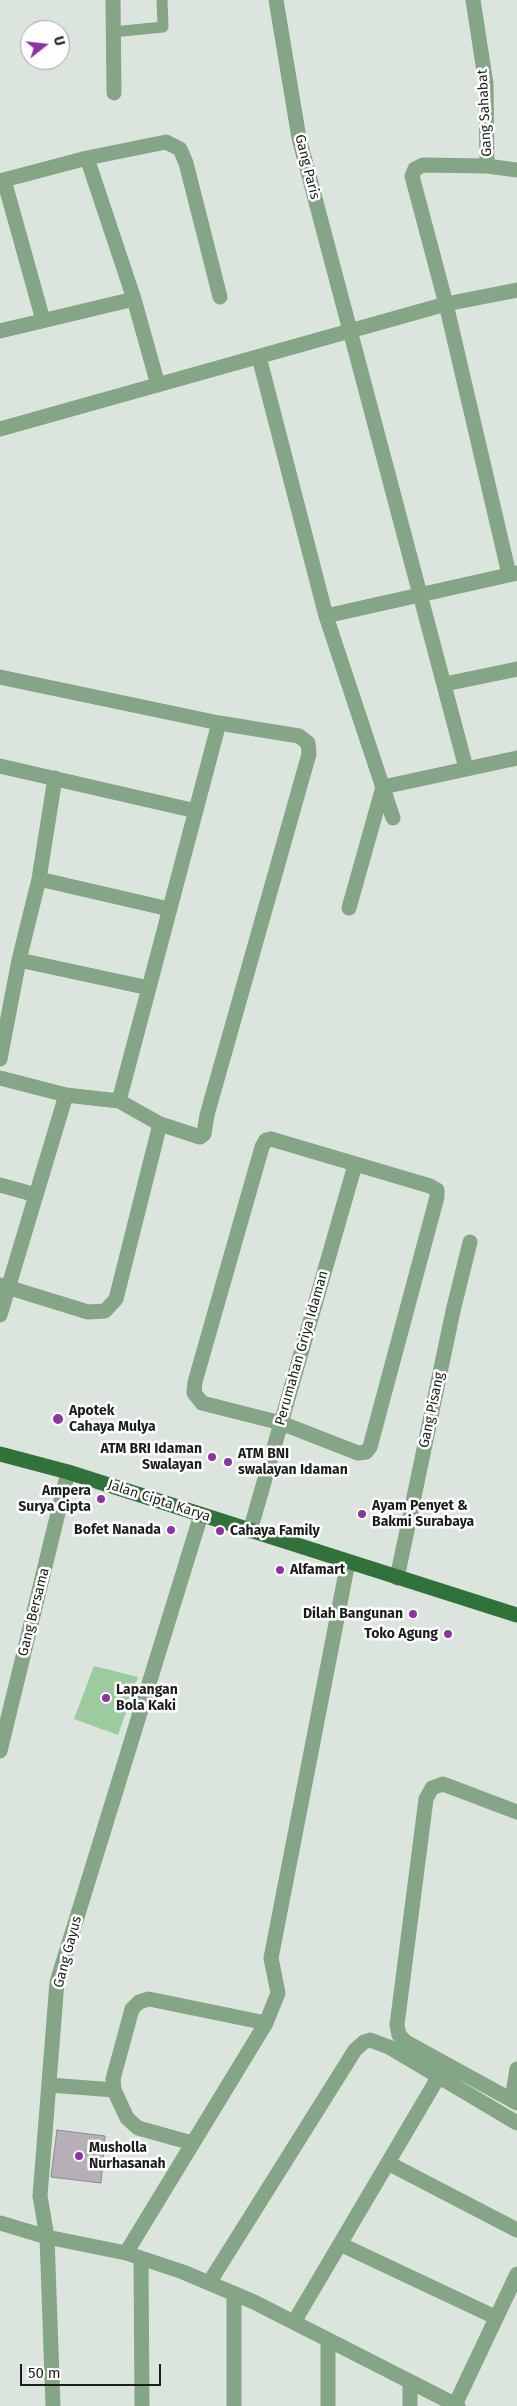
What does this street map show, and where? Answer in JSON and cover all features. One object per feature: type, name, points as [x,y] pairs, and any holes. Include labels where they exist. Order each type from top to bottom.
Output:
[{"type":"main road","name":"Jalan Cipta Karya","points":[[0,1454],[68,1472],[517,1615]]},
{"type":"street","points":[[113,0],[114,94]]},
{"type":"street","name":"Gang Paris","points":[[276,0],[300,138],[349,332],[466,768]]},
{"type":"street","name":"Gang Sahabat","points":[[473,0],[486,84],[487,166]]},
{"type":"street","points":[[43,320],[2,181],[87,158],[166,142],[180,149],[186,163],[220,297]]},
{"type":"street","points":[[87,158],[134,299],[158,385]]},
{"type":"street","points":[[326,616],[513,574],[412,176],[416,169],[423,165],[487,166],[517,170]]},
{"type":"street","points":[[0,428],[446,304],[517,290]]},
{"type":"street","points":[[0,331],[134,299]]},
{"type":"street","points":[[259,357],[326,616],[393,818]]},
{"type":"street","points":[[445,684],[517,669]]},
{"type":"street","points":[[0,677],[219,723],[299,736],[308,743],[309,754],[207,1114],[204,1134],[200,1137],[160,1124],[119,1101],[66,1095],[0,1078]]},
{"type":"street","points":[[119,1101],[219,723]]},
{"type":"street","points":[[383,787],[517,758]]},
{"type":"street","points":[[0,766],[196,811]]},
{"type":"street","points":[[0,1059],[18,960],[39,879],[54,778]]},
{"type":"street","points":[[349,908],[383,787]]},
{"type":"street","points":[[39,879],[169,909]]},
{"type":"street","points":[[18,960],[149,988]]},
{"type":"street","points":[[0,1315],[4,1286],[36,1195],[66,1095]]},
{"type":"street","points":[[4,1286],[88,1312],[105,1310],[116,1299],[160,1124]]},
{"type":"street","points":[[271,1139],[430,1186],[437,1190],[437,1197],[370,1447],[366,1452],[358,1453],[281,1423],[202,1403],[194,1393],[195,1382],[260,1156],[266,1140],[271,1139]]},
{"type":"street","name":"Perumahan Griya Idaman","points":[[250,1531],[355,1165]]},
{"type":"street","points":[[0,1185],[36,1195]]},
{"type":"street","name":"Gang Pisang","points":[[397,1578],[453,1311],[470,1242]]},
{"type":"street","name":"Gang Bersama","points":[[0,1751],[68,1472]]},
{"type":"street","name":"Gang Gayus","points":[[53,2406],[47,2237],[40,2196],[57,1982],[200,1515]]},
{"type":"street","points":[[126,2253],[266,2023],[278,1993],[271,1958],[348,1562]]},
{"type":"street","points":[[517,1812],[443,1784],[432,1788],[426,1800],[397,2026],[398,2034],[406,2042],[514,2102],[517,2069]]},
{"type":"street","points":[[192,2143],[138,2128],[127,2118],[114,2090],[113,2079],[132,2009],[140,2002],[149,1999],[266,2023]]},
{"type":"street","points":[[209,2283],[355,2050],[364,2042],[370,2040],[389,2047],[517,2123]]},
{"type":"street","points":[[294,2322],[439,2076]]},
{"type":"street","points":[[50,2085],[114,2090]]},
{"type":"street","points":[[388,2163],[517,2230]]},
{"type":"street","points":[[0,2223],[47,2237],[126,2253],[209,2283],[294,2322],[457,2405],[495,2317],[517,2274]]},
{"type":"street","points":[[340,2244],[495,2317]]},
{"type":"street","points":[[141,2258],[142,2406]]},
{"type":"street","points":[[234,2294],[234,2406]]},
{"type":"street","points":[[328,2340],[328,2406]]},
{"type":"street","points":[[410,2382],[410,2406]]},
{"type":"lane","points":[[113,32],[163,26],[162,0]]},
{"type":"green space","name":"Lapangan Bola Kaki","points":[[94,1666],[138,1677],[118,1735],[74,1719]]},
{"type":"building","name":"Musholla Nurhasanah","points":[[57,2130],[105,2136],[101,2183],[51,2177]]},
{"type":"place","name":"Apotek Cahaya Mulya","points":[[58,1419]]},
{"type":"place","name":"ATM BRI Idaman Swalayan","points":[[212,1457]]},
{"type":"place","name":"ATM BNI swalayan Idaman","points":[[228,1462]]},
{"type":"place","name":"Ampera Surya Cipta","points":[[101,1499]]},
{"type":"place","name":"Ayam Penyet & Bakmi Surabaya","points":[[362,1514]]},
{"type":"place","name":"Bofet Nanada","points":[[171,1530]]},
{"type":"place","name":"Cahaya Family","points":[[220,1531]]},
{"type":"place","name":"Alfamart","points":[[280,1570]]},
{"type":"place","name":"Dilah Bangunan","points":[[413,1614]]},
{"type":"place","name":"Toko Agung","points":[[448,1634]]},
{"type":"place","name":"Lapangan Bola Kaki","points":[[106,1698]]},
{"type":"place","name":"Musholla Nurhasanah","points":[[79,2156]]}]
